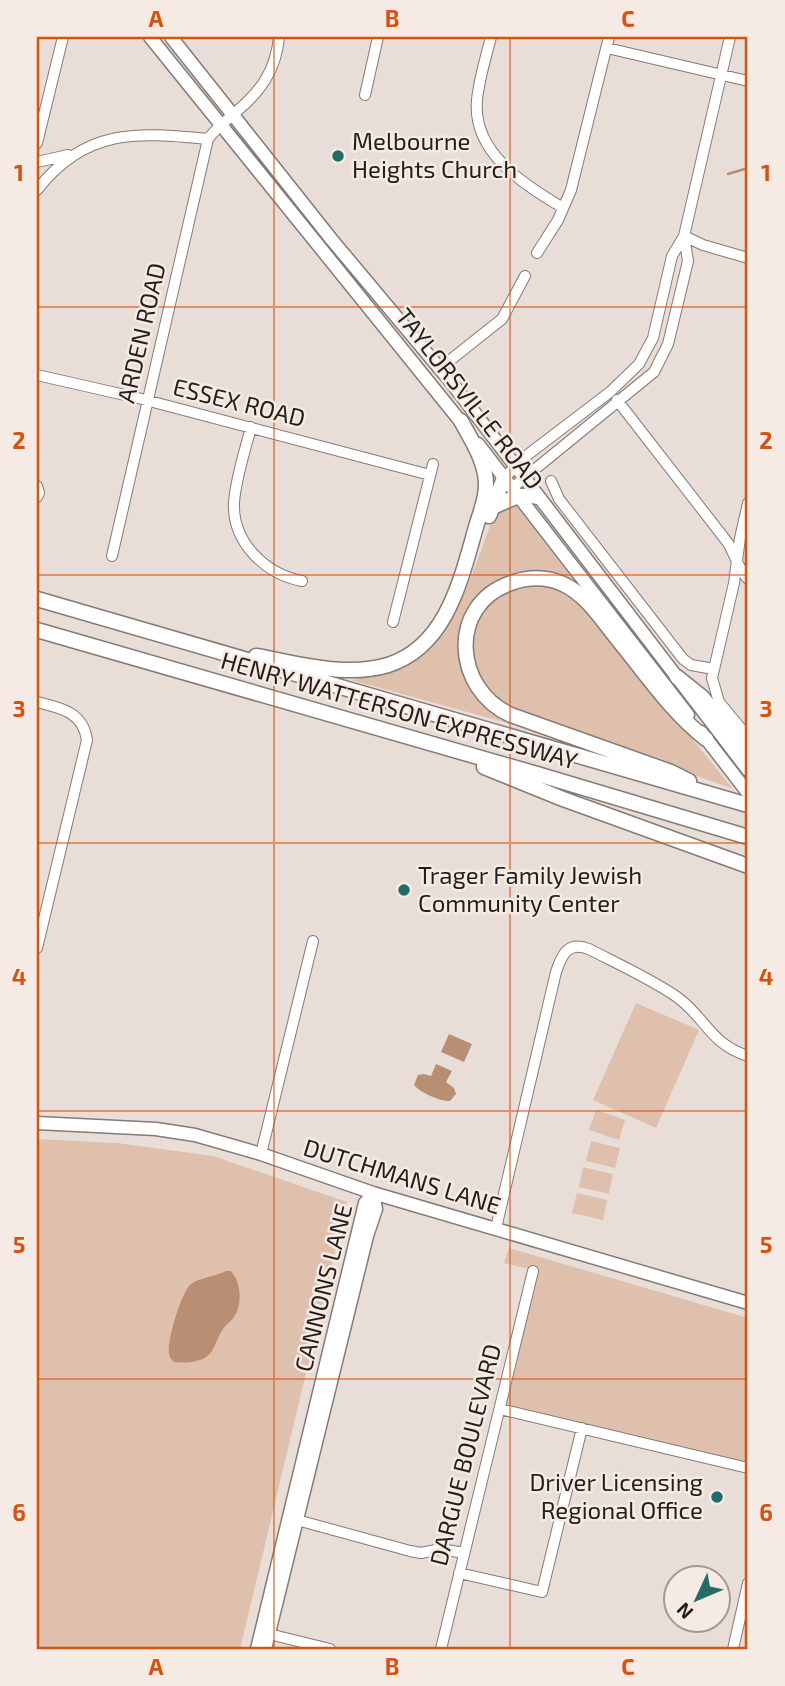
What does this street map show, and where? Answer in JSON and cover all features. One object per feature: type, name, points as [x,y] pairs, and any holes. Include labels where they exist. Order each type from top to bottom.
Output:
[{"type":"highway","points":[[202,647],[344,671],[387,665],[416,650],[438,627],[451,603],[484,505],[486,485],[477,450],[461,421]]},
{"type":"highway","points":[[468,559],[483,533],[493,507],[512,482]]},
{"type":"highway","points":[[512,482],[527,494],[537,497]]},
{"type":"highway","points":[[493,507],[508,498],[512,482]]},
{"type":"highway","points":[[706,739],[685,723],[593,608],[579,594],[563,584],[536,578],[507,584],[495,591],[475,614],[466,634],[467,665],[478,688],[497,708],[740,800]]},
{"type":"highway","name":"HENRY WATTERSON EXPRESSWAY","points":[[37,599],[740,800]]},
{"type":"highway","name":"HENRY WATTERSON EXPRESSWAY","points":[[37,630],[748,838]]},
{"type":"highway","points":[[677,677],[702,697],[748,752]]},
{"type":"highway","points":[[422,741],[563,799],[748,866]]},
{"type":"main road","name":"TAYLORSVILLE ROAD","points":[[150,37],[512,482],[706,739],[740,800]]},
{"type":"main road","name":"TAYLORSVILLE ROAD","points":[[171,37],[324,230],[439,369],[512,482]]},
{"type":"main road","name":"TAYLORSVILLE ROAD","points":[[512,482],[524,479],[748,769]]},
{"type":"main road","name":"DUTCHMANS LANE","points":[[37,1124],[178,1132],[261,1154],[373,1193],[748,1303]]},
{"type":"main road","name":"CANNONS LANE","points":[[257,1649],[265,1633],[376,1209],[373,1193]]},
{"type":"main road","name":"CANNONS LANE","points":[[265,1633],[265,1649]]},
{"type":"street","points":[[37,144],[62,37]]},
{"type":"street","name":"ARDEN ROAD","points":[[112,556],[208,139],[267,81],[275,61],[279,37]]},
{"type":"street","points":[[365,95],[378,37]]},
{"type":"street","points":[[491,37],[477,99],[477,122],[482,138],[505,167],[563,208]]},
{"type":"street","points":[[537,253],[558,220],[575,176],[609,37]]},
{"type":"street","points":[[512,482],[633,371],[649,347],[672,256],[684,236],[730,37]]},
{"type":"street","points":[[607,48],[748,81]]},
{"type":"street","points":[[37,162],[128,136],[163,135],[208,139]]},
{"type":"street","points":[[37,190],[72,154]]},
{"type":"street","points":[[684,236],[703,245],[748,258]]},
{"type":"street","points":[[524,479],[619,403],[654,372],[662,360],[688,261],[684,236]]},
{"type":"street","points":[[439,369],[502,319],[525,276]]},
{"type":"street","name":"ESSEX ROAD","points":[[37,375],[251,427],[430,475]]},
{"type":"street","points":[[610,392],[728,543],[742,573],[748,579]]},
{"type":"street","points":[[251,427],[234,498],[239,528],[251,551],[262,563],[284,577],[302,581]]},
{"type":"street","points":[[393,622],[433,464]]},
{"type":"street","name":"TAYLORSVILLE ROAD","points":[[551,481],[559,499],[678,653],[691,665],[714,669]]},
{"type":"street","points":[[37,486],[37,497]]},
{"type":"street","points":[[748,502],[712,678],[715,694],[748,737]]},
{"type":"street","points":[[37,702],[64,709],[75,716],[83,726],[87,740],[37,948]]},
{"type":"street","points":[[261,1154],[313,942]]},
{"type":"street","points":[[496,1228],[556,972],[561,956],[570,948],[582,946],[589,949],[669,993],[690,1009],[722,1044],[748,1056]]},
{"type":"street","name":"DARGUE BOULEVARD","points":[[441,1649],[533,1271]]},
{"type":"street","points":[[500,1409],[748,1468]]},
{"type":"street","points":[[459,1573],[542,1592],[582,1428]]},
{"type":"street","points":[[293,1519],[410,1552],[441,1549],[464,1553]]},
{"type":"street","points":[[733,1649],[748,1583]]},
{"type":"street","points":[[265,1633],[330,1649]]},
{"type":"shaded area","points":[[513,502],[580,588],[543,575],[474,607],[470,685],[554,736],[351,680],[393,671],[414,660],[432,645],[447,627],[469,584],[494,516],[499,509]]},
{"type":"shaded area","points":[[534,584],[560,588],[583,604],[733,789],[508,708],[480,683],[470,645],[478,617],[490,602],[509,589]]},
{"type":"shaded area","points":[[636,1003],[699,1030],[656,1128],[593,1100]]},
{"type":"shaded area","points":[[449,1034],[472,1044],[464,1062],[441,1052]]},
{"type":"shaded area","points":[[436,1064],[452,1071],[446,1082],[454,1088],[456,1094],[450,1101],[431,1096],[414,1085],[418,1075],[431,1076]]},
{"type":"shaded area","points":[[596,1110],[625,1120],[619,1140],[589,1130]]},
{"type":"shaded area","points":[[37,1139],[117,1143],[213,1156],[347,1202],[240,1649],[37,1649]]},
{"type":"shaded area","points":[[591,1141],[620,1148],[615,1168],[586,1161]]},
{"type":"shaded area","points":[[583,1167],[613,1174],[609,1194],[579,1187]]},
{"type":"shaded area","points":[[577,1193],[607,1200],[603,1220],[572,1213]]},
{"type":"shaded area","points":[[509,1248],[748,1318],[748,1468],[511,1408],[505,1402],[534,1270],[504,1263]]},
{"type":"shaded area","points":[[231,1271],[239,1287],[239,1306],[234,1317],[224,1327],[206,1357],[195,1361],[174,1362],[169,1353],[170,1338],[186,1290],[198,1280]]},
{"type":"waterway","points":[[728,174],[748,168]]},
{"type":"place","name":"Melbourne Heights Church","points":[[338,156]]},
{"type":"place","name":"Trager Family Jewish Community Center","points":[[404,890]]},
{"type":"place","name":"Driver Licensing Regional Office","points":[[717,1497]]}]
